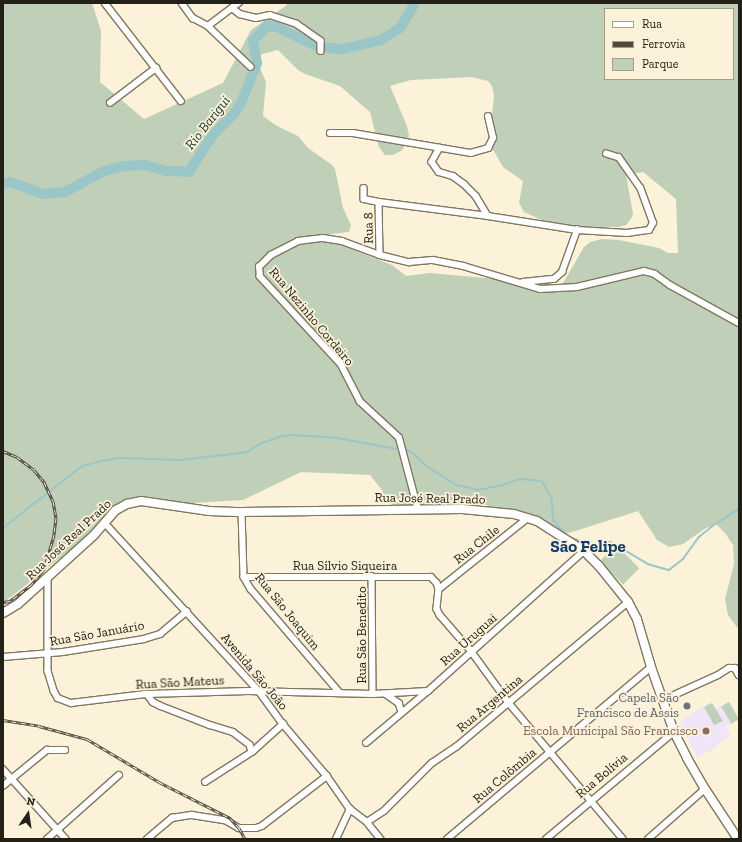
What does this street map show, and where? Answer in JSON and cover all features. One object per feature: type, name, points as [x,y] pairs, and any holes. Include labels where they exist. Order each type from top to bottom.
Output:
[{"type":"street","points":[[105,3],[181,101]]},
{"type":"street","points":[[182,3],[193,18],[208,26],[251,67]]},
{"type":"street","points":[[208,26],[239,3]]},
{"type":"street","points":[[232,8],[240,14],[256,18],[270,15],[297,24],[321,41],[321,51]]},
{"type":"street","points":[[110,103],[156,68]]},
{"type":"street","points":[[330,133],[352,133],[471,153],[488,148],[493,138],[488,117]]},
{"type":"street","points":[[440,148],[432,162],[439,172],[453,176],[464,184],[476,196],[488,216]]},
{"type":"street","points":[[379,202],[488,216],[577,230],[627,233],[649,230],[652,223],[640,188],[627,167],[619,158],[607,154]]},
{"type":"street","name":"Rua 8","points":[[364,188],[364,199],[379,202],[380,255]]},
{"type":"street","points":[[519,282],[554,279],[562,272],[577,230]]},
{"type":"street","name":"Rua Nezinho Cordeiro","points":[[418,510],[398,438],[360,402],[341,365],[260,277],[259,268],[272,254],[298,241],[323,238],[342,241],[380,255],[409,262],[433,260],[448,263],[540,289],[577,287],[644,271],[655,274],[670,285],[705,303],[730,320],[739,323]]},
{"type":"street","name":"Rua José Real Prado","points":[[3,613],[18,604],[48,577],[105,523],[116,510],[127,504],[141,501],[208,510],[242,512],[462,509],[514,514],[528,518],[549,528],[584,551],[599,566],[628,602],[637,619],[651,667],[674,732],[705,789],[738,839]]},
{"type":"street","name":"Rua São Joaquim","points":[[242,512],[244,577],[252,589],[340,693]]},
{"type":"street","name":"Rua Chile","points":[[439,589],[528,518]]},
{"type":"street","name":"Avenida São João","points":[[105,523],[259,691],[283,724],[327,776],[350,809],[367,822],[381,839]]},
{"type":"street","name":"Rua Uruguai","points":[[366,743],[428,691],[584,551]]},
{"type":"street","name":"Rua São Benedito","points":[[372,576],[373,694]]},
{"type":"street","name":"Rua São Mateus","points":[[48,577],[48,671],[54,691],[58,698],[71,703],[147,694],[259,691],[385,694],[428,691]]},
{"type":"street","name":"Rua Sílvio Siqueira","points":[[244,577],[431,577],[438,583],[439,589]]},
{"type":"street","points":[[439,589],[437,609],[440,616],[472,652],[509,703],[623,839]]},
{"type":"street","name":"Rua Argentina","points":[[367,822],[384,811],[432,763],[456,747],[628,602]]},
{"type":"street","name":"Rua São Januário","points":[[3,656],[47,654],[144,639],[160,634],[187,611]]},
{"type":"street","name":"Rua Colômbia","points":[[446,839],[651,667]]},
{"type":"street","points":[[663,700],[718,676],[729,668],[735,668],[739,675]]},
{"type":"street","points":[[147,694],[153,702],[161,706],[210,725],[233,732],[250,745],[252,752]]},
{"type":"street","points":[[385,694],[399,703],[402,712]]},
{"type":"street","points":[[205,782],[252,752],[283,724]]},
{"type":"street","name":"Rua Bolívia","points":[[546,839],[674,732]]},
{"type":"street","points":[[3,786],[48,750],[65,750]]},
{"type":"street","points":[[3,769],[66,839]]},
{"type":"street","points":[[47,839],[119,775]]},
{"type":"street","points":[[147,839],[172,818],[192,815],[225,820],[239,828],[256,828],[262,826],[327,776]]},
{"type":"street","points":[[648,839],[705,789]]},
{"type":"street","points":[[336,839],[350,809]]},
{"type":"shaded area","name":"Escola Municipal São Francisco","points":[[711,702],[716,709],[729,702],[739,719],[726,726],[731,737],[722,741],[714,749],[697,757],[679,722]]},
{"type":"green space","points":[[3,3],[92,3],[101,31],[100,82],[144,119],[223,83],[251,30],[287,5],[285,3],[739,3],[739,630],[728,615],[725,599],[734,564],[733,545],[725,533],[716,524],[706,528],[683,544],[669,547],[657,540],[638,511],[569,533],[558,531],[481,503],[401,508],[393,506],[386,500],[382,490],[370,475],[301,472],[243,500],[125,507],[3,603]],"holes":[[[278,50],[298,70],[305,74],[340,86],[370,112],[379,147],[385,155],[393,155],[401,151],[409,136],[407,126],[390,86],[411,80],[471,77],[488,81],[492,86],[494,95],[491,146],[503,167],[523,181],[519,203],[524,212],[544,221],[573,227],[618,227],[626,225],[633,214],[626,175],[643,172],[676,199],[678,253],[668,253],[659,248],[619,240],[602,239],[590,242],[584,247],[562,285],[430,273],[406,276],[392,265],[341,245],[330,234],[349,232],[351,225],[343,208],[335,169],[332,165],[308,148],[298,136],[277,126],[263,116],[266,82],[255,56]]]},
{"type":"green space","points":[[616,545],[639,568],[623,585],[600,561]]},
{"type":"green space","points":[[729,702],[739,719],[731,724],[721,706]]},
{"type":"green space","points":[[712,703],[723,721],[714,725],[704,707]]},
{"type":"waterway","name":"Rio Barigui","points":[[3,184],[10,182],[43,194],[65,192],[104,171],[124,166],[145,165],[166,171],[189,172],[212,136],[234,114],[241,103],[257,63],[253,41],[267,26],[277,27],[316,46],[338,49],[347,48],[381,40],[400,28],[415,3]]},
{"type":"waterway","points":[[3,528],[82,466],[101,461],[120,458],[182,460],[247,452],[262,443],[282,436],[294,435],[338,438],[396,449]]},
{"type":"waterway","points":[[405,449],[412,452],[428,467],[457,485],[478,490],[499,486],[520,479],[542,481],[552,499],[554,521],[569,537],[589,544],[611,542],[648,564],[669,570],[683,559],[699,537],[714,525],[739,509]]},
{"type":"railway","points":[[3,451],[17,457],[34,470],[44,482],[53,501],[56,518],[54,535],[44,569],[31,585],[10,601],[3,602]]},
{"type":"railway","points":[[3,720],[39,726],[87,739],[159,782],[230,818],[239,828],[245,839]]},
{"type":"place","name":"Capela São Francisco de Assis","points":[[687,706]]},
{"type":"place","name":"Escola Municipal São Francisco","points":[[706,731]]},
{"type":"district","name":"São Felipe","points":[[588,547]]}]
